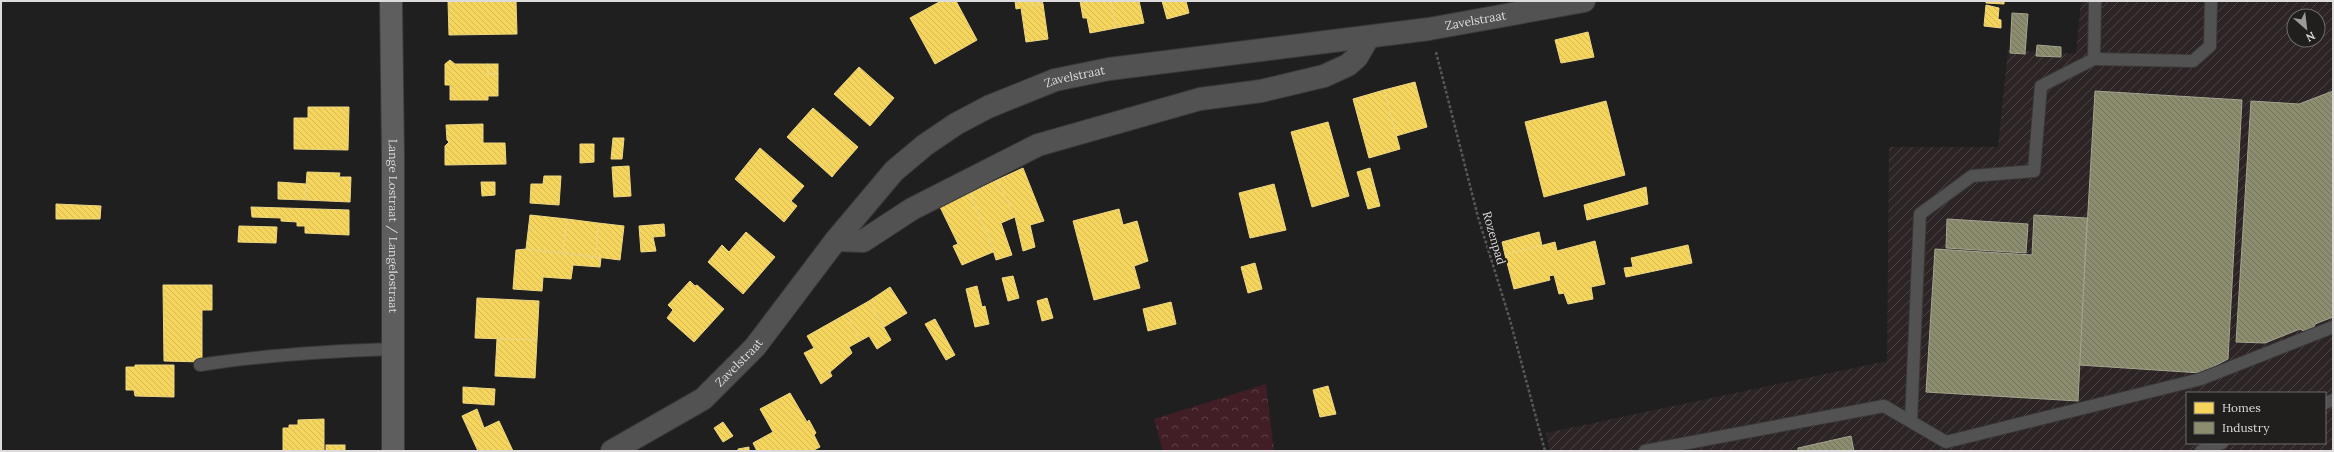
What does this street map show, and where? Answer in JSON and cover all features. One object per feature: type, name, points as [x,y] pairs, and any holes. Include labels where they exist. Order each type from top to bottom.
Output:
[{"type":"street","name":"Lange Lostraat / Langelostraat","points":[[391,1],[393,451]]},
{"type":"street","name":"Zavelstraat","points":[[612,451],[703,399],[724,380],[755,347],[836,240],[894,170],[925,145],[956,124],[1021,93],[1055,80],[1109,69],[1368,38],[1430,29],[1584,1]]},
{"type":"street","points":[[836,240],[863,240],[912,209],[1038,145],[1200,99],[1261,91],[1324,76],[1348,65],[1357,57],[1368,38]]},
{"type":"lane","points":[[2094,59],[2095,1]]},
{"type":"lane","points":[[1911,421],[1920,214],[1972,176],[2034,171],[2041,86],[2094,59],[2193,61],[2210,46],[2211,1]]},
{"type":"lane","points":[[1645,451],[1884,406],[1946,442],[2201,380],[2333,327]]},
{"type":"lane","points":[[200,365],[251,357],[314,351],[393,349]]},
{"type":"lane","points":[[2201,451],[2219,444]]},
{"type":"path","name":"Rozenpad","points":[[1430,29],[1478,217],[1510,320],[1545,451]]},
{"type":"shaded area","points":[[2081,1],[2333,1],[2333,451],[1550,451],[1546,433],[1887,361],[1889,147],[1998,147],[2008,50],[2076,54]]},
{"type":"green space","points":[[1266,384],[1274,451],[1163,451],[1154,419]]},
{"type":"building: Homes","points":[[448,1],[516,1],[517,34],[449,35]]},
{"type":"building: Homes","points":[[941,1],[956,1],[977,40],[935,64],[910,18]]},
{"type":"building: Homes","points":[[1015,1],[1029,1],[1030,6],[1043,4],[1048,39],[1026,42],[1021,8],[1016,9]]},
{"type":"building: Homes","points":[[1029,1],[1042,1],[1043,4],[1030,6]]},
{"type":"building: Homes","points":[[1080,1],[1111,1],[1116,28],[1090,33],[1087,18],[1083,18]]},
{"type":"building: Homes","points":[[1111,1],[1139,1],[1144,23],[1116,28]]},
{"type":"building: Homes","points":[[1162,1],[1186,1],[1189,13],[1167,19]]},
{"type":"building: Homes","points":[[1986,1],[2004,1],[2004,4],[1986,3]]},
{"type":"building: Homes","points":[[1986,5],[1999,8],[1998,19],[2001,20],[2001,28],[1984,26]]},
{"type":"building: Homes","points":[[1588,32],[1594,57],[1561,63],[1555,40]]},
{"type":"building: Homes","points":[[450,60],[455,64],[488,64],[488,74],[498,74],[498,96],[488,96],[488,100],[450,100],[450,85],[445,85],[445,64]]},
{"type":"building: Homes","points":[[488,64],[498,64],[498,74],[488,74]]},
{"type":"building: Homes","points":[[859,67],[894,98],[870,126],[834,94]]},
{"type":"building: Homes","points":[[1415,82],[1427,127],[1396,136],[1384,90]]},
{"type":"building: Homes","points":[[1384,90],[1400,149],[1369,158],[1353,99]]},
{"type":"building: Homes","points":[[1606,101],[1625,175],[1544,197],[1525,122]]},
{"type":"building: Homes","points":[[308,107],[349,107],[348,150],[294,149],[294,118],[308,118]]},
{"type":"building: Homes","points":[[813,108],[858,147],[836,172],[825,162],[821,167],[787,137]]},
{"type":"building: Homes","points":[[1328,122],[1349,196],[1312,207],[1291,132]]},
{"type":"building: Homes","points":[[483,124],[483,143],[505,143],[506,164],[445,165],[445,146],[449,142],[447,140],[446,125]]},
{"type":"building: Homes","points":[[613,138],[624,138],[622,159],[611,159]]},
{"type":"building: Homes","points":[[580,144],[594,144],[594,162],[580,163]]},
{"type":"building: Homes","points":[[760,148],[804,186],[791,201],[797,206],[784,222],[735,179]]},
{"type":"building: Homes","points":[[825,162],[836,172],[832,177],[821,167]]},
{"type":"building: Homes","points":[[629,166],[631,196],[614,197],[612,167]]},
{"type":"building: Homes","points":[[1023,168],[1044,221],[1030,225],[1035,247],[1023,251],[1015,217],[997,180]]},
{"type":"building: Homes","points":[[1370,168],[1380,206],[1368,209],[1357,172]]},
{"type":"building: Homes","points":[[307,172],[340,173],[339,177],[351,177],[350,202],[305,200]]},
{"type":"building: Homes","points":[[544,176],[561,176],[559,205],[530,203],[531,184],[543,184]]},
{"type":"building: Homes","points":[[997,180],[1015,217],[1001,223],[1012,255],[996,260],[987,230],[985,231],[970,193]]},
{"type":"building: Homes","points":[[278,182],[306,184],[305,200],[278,199]]},
{"type":"building: Homes","points":[[481,182],[495,182],[495,195],[482,196]]},
{"type":"building: Homes","points":[[1274,184],[1286,230],[1250,238],[1239,193]]},
{"type":"building: Homes","points":[[1646,187],[1648,204],[1587,220],[1584,205]]},
{"type":"building: Homes","points":[[970,193],[985,231],[987,230],[993,252],[962,265],[953,246],[958,244],[940,207]]},
{"type":"building: Homes","points":[[56,204],[101,206],[100,219],[56,219]]},
{"type":"building: Homes","points":[[251,207],[349,210],[349,235],[305,233],[305,226],[297,226],[297,222],[281,221],[281,218],[252,217]]},
{"type":"building: Homes","points":[[1119,209],[1123,225],[1137,221],[1148,261],[1134,266],[1140,288],[1094,300],[1073,221]]},
{"type":"building: Homes","points":[[530,215],[567,219],[563,253],[526,249]]},
{"type":"building: Homes","points":[[567,219],[598,223],[596,257],[563,253]]},
{"type":"building: Homes","points":[[598,223],[624,226],[620,260],[596,257]]},
{"type":"building: Homes","points":[[664,224],[665,236],[653,237],[656,251],[641,252],[639,226]]},
{"type":"building: Homes","points":[[239,226],[277,227],[276,243],[238,242]]},
{"type":"building: Homes","points":[[746,232],[775,257],[743,294],[708,262],[722,245],[729,252]]},
{"type":"building: Homes","points":[[1539,232],[1542,246],[1505,255],[1502,242]]},
{"type":"building: Homes","points":[[1595,241],[1605,284],[1591,287],[1593,299],[1568,304],[1564,293],[1559,294],[1554,275],[1549,276],[1550,280],[1514,289],[1505,255],[1555,242],[1557,251]]},
{"type":"building: Homes","points":[[1688,245],[1692,263],[1626,277],[1624,268],[1633,267],[1631,258]]},
{"type":"building: Homes","points":[[526,249],[601,258],[600,267],[573,265],[571,279],[543,277],[542,291],[513,289],[516,250]]},
{"type":"building: Homes","points":[[1255,263],[1262,289],[1248,293],[1241,267]]},
{"type":"building: Homes","points":[[1013,276],[1019,298],[1008,301],[1002,278]]},
{"type":"building: Homes","points":[[690,281],[695,286],[697,285],[724,309],[694,342],[667,318],[673,310],[668,305]]},
{"type":"building: Homes","points":[[163,285],[212,285],[212,310],[202,310],[202,362],[164,361]]},
{"type":"building: Homes","points":[[977,286],[982,307],[985,306],[989,324],[975,327],[966,289]]},
{"type":"building: Homes","points":[[890,287],[907,313],[884,327],[869,301]]},
{"type":"building: Homes","points":[[477,298],[539,301],[537,340],[475,338]]},
{"type":"building: Homes","points":[[1047,298],[1053,318],[1042,321],[1037,301]]},
{"type":"building: Homes","points":[[869,301],[891,340],[877,349],[869,336],[860,341],[846,314]]},
{"type":"building: Homes","points":[[1171,302],[1176,324],[1148,331],[1143,309]]},
{"type":"building: Homes","points":[[846,314],[860,341],[849,347],[852,353],[830,372],[832,376],[821,384],[804,353],[814,348],[807,336]]},
{"type":"building: Homes","points":[[935,319],[955,355],[946,360],[925,324]]},
{"type":"building: Homes","points":[[497,339],[537,340],[535,378],[495,376]]},
{"type":"building: Homes","points":[[135,365],[174,365],[174,397],[135,396],[134,390],[126,390],[126,367],[135,367]]},
{"type":"building: Homes","points":[[1328,386],[1336,414],[1320,417],[1313,390]]},
{"type":"building: Homes","points":[[463,387],[495,389],[494,405],[463,403]]},
{"type":"building: Homes","points":[[790,393],[807,422],[809,420],[816,433],[814,435],[820,447],[812,451],[757,451],[753,443],[773,432],[760,409]]},
{"type":"building: Homes","points":[[477,409],[484,428],[499,421],[513,451],[478,451],[462,416]]},
{"type":"building: Homes","points":[[324,419],[324,451],[283,451],[283,428],[289,428],[289,425],[298,425],[298,420]]},
{"type":"building: Homes","points":[[723,422],[733,436],[723,442],[714,428]]},
{"type":"building: Homes","points":[[326,445],[345,445],[345,451],[326,451]]},
{"type":"building: Homes","points":[[749,447],[749,451],[738,451],[738,449]]},
{"type":"building: Industry","points":[[2012,13],[2028,14],[2025,54],[2010,53]]},
{"type":"building: Industry","points":[[2037,45],[2061,47],[2061,57],[2036,56]]},
{"type":"building: Industry","points":[[2095,91],[2242,100],[2228,359],[2201,373],[2079,365]]},
{"type":"building: Industry","points":[[2333,91],[2333,317],[2315,324],[2313,329],[2305,332],[2300,329],[2265,343],[2236,342],[2251,101],[2299,104]]},
{"type":"building: Industry","points":[[2034,215],[2087,218],[2078,401],[1926,392],[1935,249],[2032,255]]},
{"type":"building: Industry","points":[[1947,219],[2028,224],[2026,253],[1946,248]]},
{"type":"building: Industry","points":[[1851,436],[1854,451],[1798,451],[1798,448]]}]
